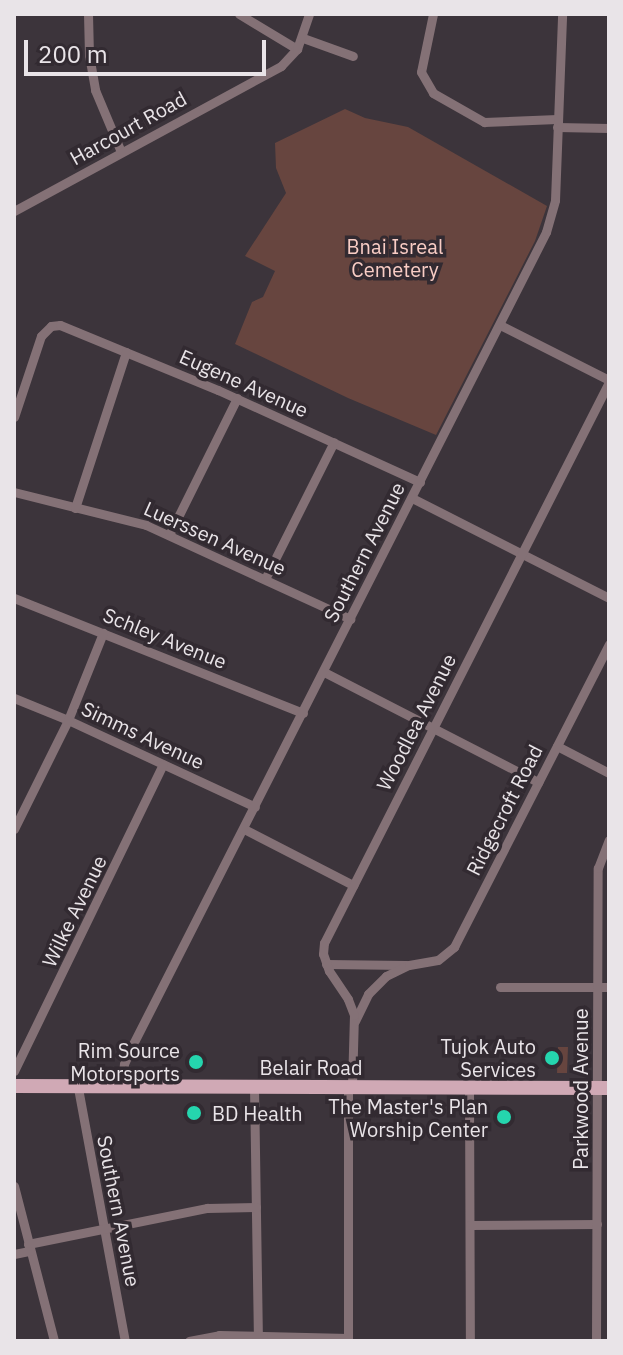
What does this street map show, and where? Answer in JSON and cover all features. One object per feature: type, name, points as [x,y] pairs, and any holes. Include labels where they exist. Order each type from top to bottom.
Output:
[{"type":"main road","name":"Belair Road","points":[[14,1086],[604,1088]]},
{"type":"street","points":[[88,14],[89,55],[95,90],[121,152]]},
{"type":"street","points":[[239,14],[297,49],[309,14]]},
{"type":"street","points":[[433,14],[422,56],[422,76],[438,97],[478,120],[609,128]]},
{"type":"street","name":"Southern Avenue","points":[[122,1086],[124,1064],[500,325],[551,218],[555,200],[562,14]]},
{"type":"street","points":[[303,38],[353,56]]},
{"type":"street","name":"Harcourt Road","points":[[14,211],[269,73],[288,61],[297,49]]},
{"type":"street","points":[[500,325],[609,381]]},
{"type":"street","name":"Eugene Avenue","points":[[14,417],[38,342],[51,326],[69,328],[237,398],[420,482]]},
{"type":"street","points":[[75,508],[126,352]]},
{"type":"street","name":"Woodlea Avenue","points":[[326,964],[324,943],[609,381]]},
{"type":"street","points":[[169,535],[237,398]]},
{"type":"street","points":[[265,579],[334,442]]},
{"type":"street","name":"Luerssen Avenue","points":[[14,492],[129,519],[350,619]]},
{"type":"street","points":[[412,498],[609,598]]},
{"type":"street","name":"Schley Avenue","points":[[14,598],[303,713]]},
{"type":"street","points":[[14,829],[68,720],[103,633]]},
{"type":"street","name":"Ridgecroft Road","points":[[326,964],[409,965],[438,960],[454,947],[609,644]]},
{"type":"street","points":[[324,672],[538,782]]},
{"type":"street","name":"Simms Avenue","points":[[14,698],[255,807]]},
{"type":"street","points":[[557,746],[609,773]]},
{"type":"street","name":"Wilke Avenue","points":[[14,1071],[163,764]]},
{"type":"street","points":[[244,829],[353,885]]},
{"type":"street","name":"Parkwood Avenue","points":[[596,1341],[597,1224],[604,1088],[604,987],[598,868],[609,840]]},
{"type":"street","points":[[189,1341],[219,1335],[258,1339],[348,1340],[350,1086],[355,1021],[348,999],[326,964]]},
{"type":"street","name":"Ridgecroft Road","points":[[355,1021],[375,986],[409,965]]},
{"type":"street","points":[[500,987],[604,987]]},
{"type":"street","points":[[254,1087],[258,1339]]},
{"type":"street","name":"Southern Avenue","points":[[78,1088],[125,1341]]},
{"type":"street","points":[[469,1088],[470,1341]]},
{"type":"street","points":[[14,1186],[54,1341]]},
{"type":"street","points":[[14,1254],[104,1230],[207,1208],[256,1207]]},
{"type":"street","points":[[470,1225],[597,1224]]},
{"type":"green space","name":"Bnai Isreal Cemetery","points":[[345,109],[365,118],[408,127],[547,206],[535,241],[436,435],[348,398],[235,344],[252,302],[263,297],[275,271],[245,256],[286,193],[276,168],[275,143]]},
{"type":"green space","points":[[558,1047],[568,1047],[567,1073],[557,1073]]},
{"type":"place","name":"Tujok Auto Services","points":[[552,1058]]},
{"type":"place","name":"Rim Source Motorsports","points":[[196,1062]]},
{"type":"place","name":"BD Health","points":[[194,1113]]},
{"type":"place","name":"The Master's Plan Worship Center","points":[[504,1117]]}]
